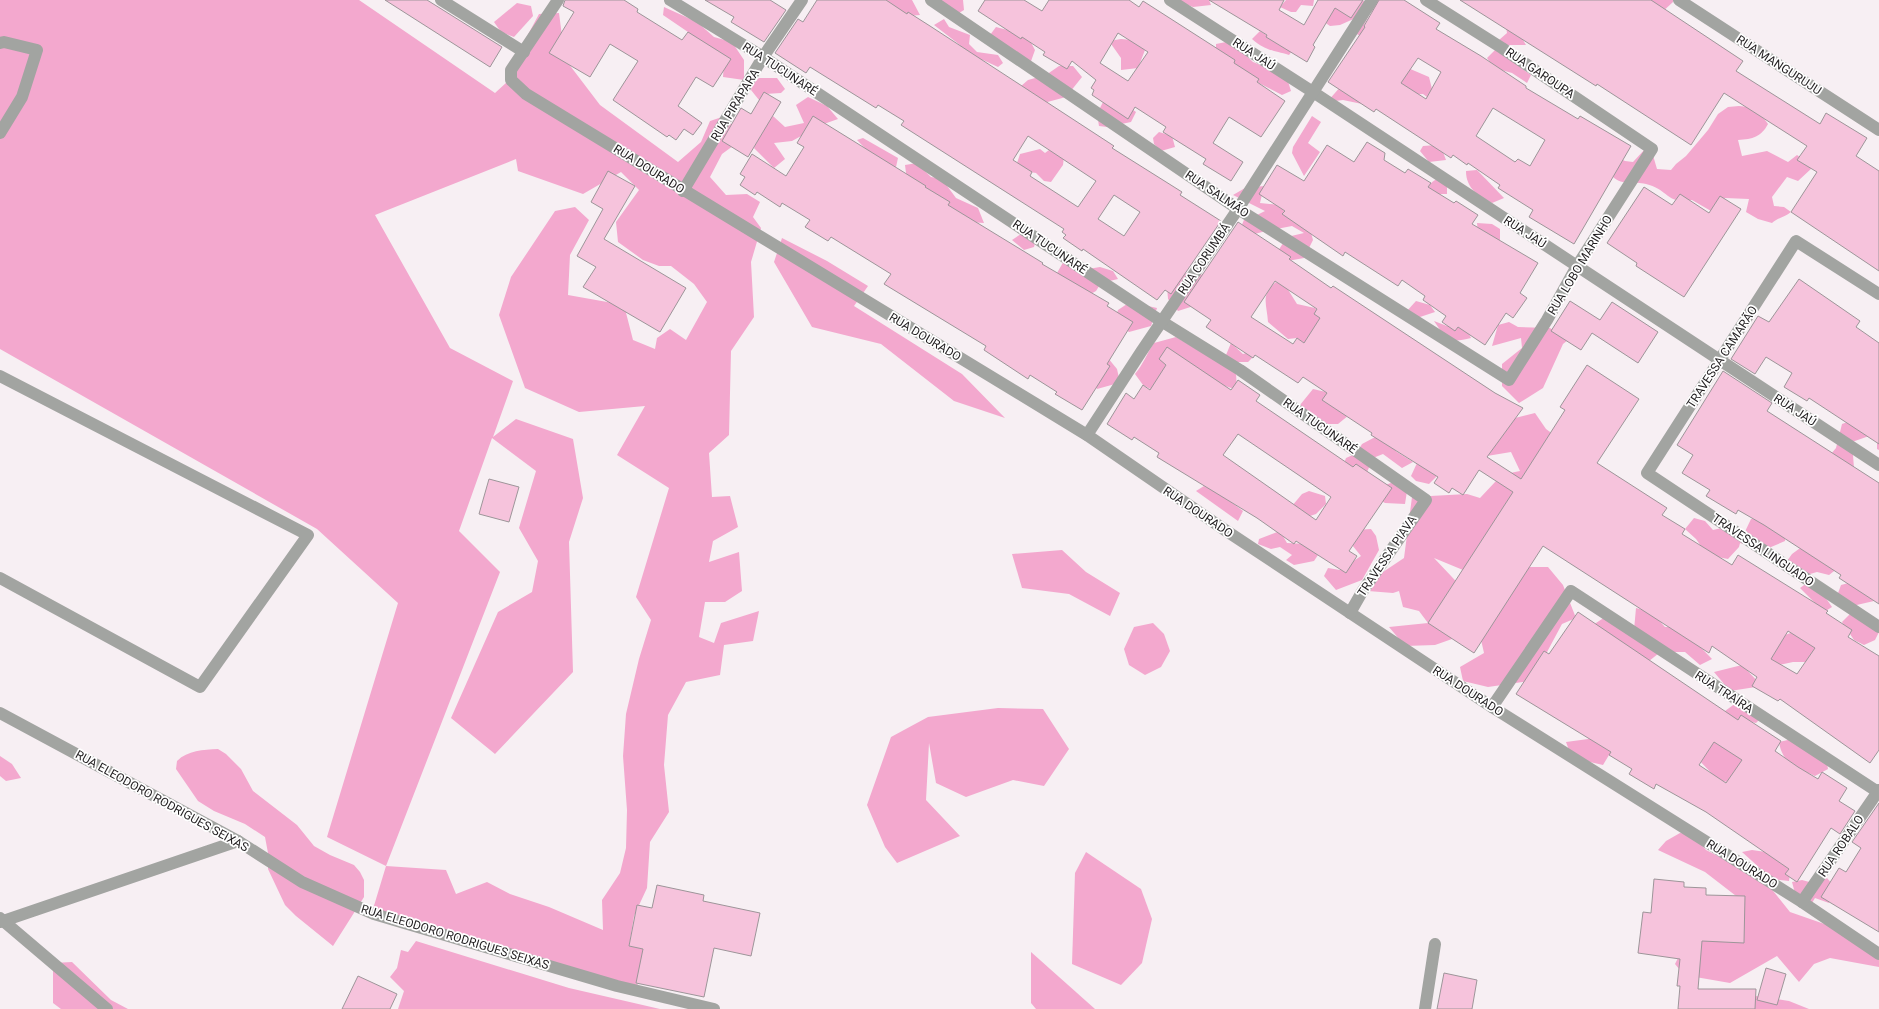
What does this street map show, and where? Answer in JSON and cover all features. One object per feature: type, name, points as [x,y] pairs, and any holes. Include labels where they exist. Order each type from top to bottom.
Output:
[{"type":"street","points":[[441,0],[524,52],[558,0]]},
{"type":"street","name":"RUA TUCUNARÉ","points":[[670,0],[763,57],[1162,322],[1240,370],[1426,500]]},
{"type":"street","name":"RUA PIRAPARA","points":[[683,191],[763,57],[802,0]]},
{"type":"street","name":"RUA SALMÃO","points":[[931,0],[1238,209],[1509,380]]},
{"type":"street","name":"RUA JAÚ","points":[[1170,0],[1313,92],[1879,465]]},
{"type":"street","name":"RUA CORUMBÁ","points":[[1087,435],[1238,209],[1372,0]]},
{"type":"street","name":"RUA GAROUPA","points":[[1426,0],[1502,48],[1652,149]]},
{"type":"street","name":"RUA MANGURUJU","points":[[1679,0],[1879,130]]},
{"type":"street","points":[[0,43],[4,42],[37,50],[22,97],[0,133]]},
{"type":"street","name":"RUA DOURADO","points":[[524,52],[511,70],[511,80],[526,94],[683,191],[1087,435],[1224,530],[1492,707],[1802,902],[1879,954]]},
{"type":"street","name":"RUA LOBO MARINHO","points":[[1509,380],[1547,320],[1577,266],[1652,149]]},
{"type":"street","name":"TRAVESSA CAMARÃO","points":[[1647,473],[1796,241],[1879,294]]},
{"type":"street","points":[[0,376],[308,535],[200,687],[0,578]]},
{"type":"street","name":"TRAVESSA LINGUADO","points":[[1647,473],[1879,627]]},
{"type":"street","name":"TRAVESSA PIAVA","points":[[1350,613],[1362,592],[1426,500]]},
{"type":"street","name":"RUA TRAÍRA","points":[[1492,707],[1571,591],[1878,791]]},
{"type":"street","name":"RUA ELEODORO RODRIGUES SEIXAS","points":[[0,713],[238,841],[302,882],[374,914],[617,986],[714,1009]]},
{"type":"street","name":"RUA ROBALO","points":[[1802,902],[1878,791]]},
{"type":"street","points":[[1,920],[238,841]]},
{"type":"street","points":[[1,920],[107,1009]]},
{"type":"street","points":[[1425,1009],[1435,944]]},
{"type":"shaded area","points":[[0,0],[359,0],[495,93],[517,73],[516,57],[539,14],[559,13],[565,59],[600,105],[678,162],[701,142],[710,121],[728,115],[737,143],[722,154],[710,177],[726,195],[747,194],[760,202],[753,217],[761,228],[751,262],[754,317],[731,351],[729,435],[709,453],[712,497],[730,496],[738,527],[713,541],[709,562],[739,552],[742,591],[725,602],[705,602],[699,637],[714,643],[721,623],[759,611],[753,641],[724,645],[720,675],[686,682],[668,715],[664,765],[669,812],[650,842],[647,888],[634,916],[629,946],[650,950],[636,983],[645,991],[373,909],[386,866],[327,837],[398,603],[317,529],[0,349]],"holes":[[[516,159],[518,171],[583,194],[621,172],[639,190],[616,222],[618,242],[643,260],[659,266],[671,266],[694,284],[707,302],[686,340],[670,329],[657,338],[655,349],[633,340],[624,305],[568,295],[570,255],[589,220],[575,207],[555,211],[511,277],[499,315],[525,388],[579,412],[645,406],[617,455],[669,488],[636,597],[651,620],[639,659],[626,714],[623,756],[627,810],[626,848],[620,873],[602,900],[603,930],[549,907],[510,894],[487,882],[456,894],[446,870],[386,866],[500,572],[459,531],[492,438],[536,471],[519,528],[538,561],[532,592],[498,612],[451,718],[495,754],[573,672],[569,542],[583,498],[573,439],[516,419],[493,437],[513,381],[450,348],[375,215]]]},
{"type":"shaded area","points":[[858,0],[912,0],[920,15],[908,16],[896,8]]},
{"type":"shaded area","points":[[938,0],[963,0],[964,10],[959,13]]},
{"type":"shaded area","points":[[1176,0],[1209,0],[1211,5],[1193,7]]},
{"type":"shaded area","points":[[1286,0],[1314,0],[1313,6],[1301,5],[1296,12],[1291,12],[1280,7]]},
{"type":"shaded area","points":[[1321,0],[1363,0],[1365,3],[1366,0],[1384,0],[1370,13],[1364,25],[1377,33],[1368,40],[1353,32],[1358,17],[1340,25],[1330,26],[1314,15]]},
{"type":"shaded area","points":[[1640,0],[1673,0],[1673,2],[1660,14]]},
{"type":"shaded area","points":[[517,3],[531,6],[533,16],[514,37],[501,32],[494,22]]},
{"type":"shaded area","points":[[664,7],[697,22],[714,37],[732,42],[744,60],[744,80],[723,77],[724,61],[687,44],[688,32],[663,15]]},
{"type":"shaded area","points":[[944,19],[949,27],[970,35],[969,44],[977,52],[998,55],[1003,63],[998,67],[983,60],[963,61],[958,56],[960,45],[934,25]]},
{"type":"shaded area","points":[[996,27],[1027,35],[1035,50],[1030,64],[990,35]]},
{"type":"shaded area","points":[[1506,27],[1520,35],[1526,45],[1504,45],[1499,40],[1507,33]]},
{"type":"shaded area","points":[[1260,31],[1292,51],[1289,55],[1269,50],[1261,46],[1252,39]]},
{"type":"shaded area","points":[[1121,39],[1132,40],[1145,50],[1138,68],[1121,70],[1121,58],[1109,41]]},
{"type":"shaded area","points":[[1231,41],[1253,62],[1286,75],[1291,91],[1282,95],[1247,77],[1216,56],[1216,44]]},
{"type":"shaded area","points":[[1498,47],[1522,69],[1531,75],[1527,83],[1512,73],[1494,68],[1487,58]]},
{"type":"shaded area","points":[[1376,57],[1401,65],[1429,77],[1432,89],[1447,92],[1421,107],[1427,97],[1423,94],[1409,95]]},
{"type":"shaded area","points":[[1059,66],[1073,66],[1082,77],[1066,97],[1040,104],[1020,87],[1028,80],[1046,75]]},
{"type":"shaded area","points":[[759,78],[777,78],[785,89],[781,93],[765,94],[759,100],[751,90],[753,83]]},
{"type":"shaded area","points":[[1342,85],[1362,104],[1343,100],[1327,102]]},
{"type":"shaded area","points":[[808,97],[827,106],[838,119],[821,125],[792,141],[774,143],[785,159],[774,168],[754,148],[761,129],[773,116],[785,127],[804,123],[796,105]]},
{"type":"shaded area","points":[[1103,102],[1126,105],[1136,112],[1131,122],[1107,127],[1099,126],[1097,114]]},
{"type":"shaded area","points":[[1739,106],[1755,111],[1762,116],[1768,124],[1759,135],[1748,139],[1738,140],[1742,156],[1767,151],[1788,162],[1797,155],[1811,164],[1812,168],[1798,181],[1787,177],[1772,197],[1774,206],[1784,207],[1791,212],[1772,223],[1758,219],[1746,212],[1749,199],[1725,198],[1711,211],[1692,200],[1684,201],[1672,198],[1653,186],[1642,183],[1629,183],[1617,180],[1613,177],[1614,155],[1625,161],[1633,162],[1645,149],[1652,152],[1657,169],[1671,170],[1686,156],[1708,130],[1718,114],[1728,107]]},
{"type":"shaded area","points":[[1312,116],[1321,122],[1308,143],[1320,152],[1304,176],[1292,153],[1293,147]]},
{"type":"shaded area","points":[[1159,132],[1172,136],[1175,147],[1161,151],[1154,144],[1153,138]]},
{"type":"shaded area","points":[[863,138],[898,158],[896,167],[884,168],[857,140]]},
{"type":"shaded area","points":[[1436,145],[1443,152],[1446,160],[1429,162],[1420,151],[1423,146]]},
{"type":"shaded area","points":[[1040,149],[1045,153],[1049,150],[1064,157],[1063,165],[1051,182],[1044,181],[1036,173],[1024,171],[1016,166],[1020,154]]},
{"type":"shaded area","points":[[917,163],[931,177],[942,179],[956,198],[978,208],[984,223],[969,222],[907,181],[905,165]]},
{"type":"shaded area","points":[[1477,170],[1504,198],[1492,203],[1482,198],[1474,191],[1468,183],[1466,171]]},
{"type":"shaded area","points":[[1437,179],[1447,184],[1447,194],[1428,194],[1430,185]]},
{"type":"shaded area","points":[[1264,186],[1260,203],[1281,205],[1287,217],[1310,229],[1313,240],[1304,258],[1282,262],[1278,251],[1287,237],[1304,233],[1292,226],[1247,236],[1241,227],[1246,215],[1257,215],[1265,211],[1233,195],[1245,188]]},
{"type":"shaded area","points":[[1477,223],[1492,224],[1500,229],[1500,244],[1478,233]]},
{"type":"shaded area","points":[[1027,230],[1037,236],[1034,247],[1024,250],[1012,240]]},
{"type":"shaded area","points":[[782,238],[827,261],[868,286],[854,306],[962,374],[1005,418],[954,401],[881,344],[812,327],[774,262]]},
{"type":"shaded area","points":[[1065,259],[1082,270],[1100,267],[1113,271],[1118,279],[1101,283],[1096,291],[1087,296],[1057,273]]},
{"type":"shaded area","points":[[1185,273],[1206,275],[1203,303],[1178,311],[1168,299],[1167,286]]},
{"type":"shaded area","points":[[1276,282],[1287,288],[1297,304],[1315,308],[1321,317],[1313,337],[1304,343],[1297,338],[1288,339],[1268,322],[1266,296],[1268,291]]},
{"type":"shaded area","points":[[1416,301],[1430,305],[1435,312],[1414,319],[1406,312]]},
{"type":"shaded area","points":[[1130,302],[1157,308],[1151,326],[1129,332],[1114,320],[1118,310]]},
{"type":"shaded area","points":[[1434,321],[1447,326],[1457,324],[1469,334],[1471,338],[1452,340],[1445,336]]},
{"type":"shaded area","points":[[1509,322],[1518,327],[1550,328],[1568,340],[1563,344],[1543,388],[1519,403],[1502,386],[1502,364],[1522,348],[1521,338],[1492,346],[1498,325]]},
{"type":"shaded area","points":[[1176,337],[1236,373],[1237,390],[1196,376],[1184,359],[1165,349],[1165,397],[1143,385],[1135,374],[1154,343]]},
{"type":"shaded area","points":[[1231,343],[1243,354],[1252,351],[1255,355],[1248,362],[1236,362],[1226,355]]},
{"type":"shaded area","points":[[1103,352],[1117,369],[1119,378],[1115,384],[1097,389],[1087,373]]},
{"type":"shaded area","points":[[1313,389],[1326,392],[1349,415],[1338,424],[1319,424],[1300,405]]},
{"type":"shaded area","points":[[1535,413],[1546,429],[1561,440],[1463,570],[1434,558],[1469,595],[1443,610],[1452,639],[1435,645],[1405,646],[1389,627],[1428,623],[1419,611],[1403,607],[1399,591],[1393,593],[1368,591],[1374,578],[1404,558],[1412,497],[1467,494],[1480,498],[1500,475],[1520,471],[1511,452],[1475,458],[1511,419]]},
{"type":"shaded area","points":[[1853,420],[1879,427],[1879,450],[1877,449],[1877,442],[1869,436],[1852,442],[1854,468],[1831,454],[1836,448],[1842,424]]},
{"type":"shaded area","points":[[1379,435],[1397,452],[1413,462],[1402,468],[1383,454],[1373,458],[1365,477],[1342,468],[1346,458],[1357,453],[1362,444]]},
{"type":"shaded area","points":[[1417,463],[1437,476],[1429,484],[1416,481],[1411,476]]},
{"type":"shaded area","points":[[1394,482],[1407,491],[1405,504],[1385,503],[1378,499],[1379,487]]},
{"type":"shaded area","points":[[1204,486],[1218,492],[1243,511],[1238,521],[1196,491]]},
{"type":"shaded area","points":[[1309,491],[1325,496],[1326,504],[1316,514],[1310,516],[1292,506],[1302,494]]},
{"type":"shaded area","points":[[1694,518],[1705,521],[1713,530],[1726,527],[1741,540],[1751,519],[1774,520],[1786,528],[1785,541],[1764,550],[1740,543],[1739,547],[1728,559],[1707,555],[1696,539],[1685,529]]},
{"type":"shaded area","points":[[1371,529],[1376,536],[1379,550],[1362,580],[1336,590],[1324,576],[1328,568],[1340,570],[1361,556],[1348,540],[1354,530]]},
{"type":"shaded area","points":[[1280,531],[1287,543],[1307,544],[1318,555],[1314,561],[1294,565],[1286,560],[1292,555],[1280,547],[1271,549],[1258,544],[1259,539]]},
{"type":"shaded area","points":[[1807,543],[1838,568],[1829,575],[1817,572],[1803,576],[1787,561],[1792,554]]},
{"type":"shaded area","points":[[1062,550],[1086,572],[1120,593],[1110,616],[1069,594],[1022,588],[1012,554]]},
{"type":"shaded area","points":[[1527,567],[1548,567],[1563,585],[1576,618],[1562,624],[1539,667],[1529,681],[1488,687],[1463,681],[1460,667],[1484,653],[1475,613]]},
{"type":"shaded area","points":[[1852,582],[1874,601],[1848,607],[1837,596],[1841,585]]},
{"type":"shaded area","points":[[1807,583],[1823,594],[1832,607],[1824,612],[1800,588]]},
{"type":"shaded area","points":[[1636,608],[1651,612],[1665,627],[1681,627],[1712,659],[1700,665],[1685,652],[1667,652],[1663,650],[1649,661],[1590,627],[1608,615],[1634,630]]},
{"type":"shaded area","points":[[1850,614],[1879,632],[1875,640],[1864,645],[1854,640],[1842,622]]},
{"type":"shaded area","points":[[1153,623],[1164,634],[1170,651],[1161,667],[1145,675],[1129,665],[1124,649],[1134,627]]},
{"type":"shaded area","points":[[1796,631],[1820,636],[1810,662],[1793,662],[1774,666],[1765,655],[1765,642]]},
{"type":"shaded area","points":[[1742,665],[1762,686],[1730,691],[1714,672]]},
{"type":"shaded area","points":[[1736,703],[1764,715],[1756,723],[1742,720],[1729,725],[1725,711]]},
{"type":"shaded area","points":[[998,708],[1043,709],[1069,749],[1044,786],[1013,780],[966,797],[936,783],[929,743],[926,800],[960,836],[897,863],[885,847],[867,805],[891,737],[928,717]]},
{"type":"shaded area","points":[[1603,737],[1613,752],[1609,755],[1603,765],[1590,762],[1570,753],[1566,742]]},
{"type":"shaded area","points":[[1708,737],[1739,755],[1750,771],[1739,783],[1719,781],[1695,756]]},
{"type":"shaded area","points":[[1801,737],[1825,750],[1828,769],[1815,776],[1796,767],[1787,760],[1783,755],[1779,742]]},
{"type":"shaded area","points":[[218,749],[226,754],[241,769],[253,791],[297,825],[314,846],[330,855],[354,865],[360,872],[364,880],[364,897],[333,946],[296,916],[285,905],[268,869],[268,853],[265,837],[245,824],[214,811],[198,801],[176,769],[177,761],[181,757],[196,751]]},
{"type":"shaded area","points":[[0,756],[12,764],[21,778],[6,781],[0,776]]},
{"type":"shaded area","points":[[1680,833],[1692,834],[1706,850],[1740,867],[1770,887],[1790,912],[1833,927],[1879,954],[1879,967],[1830,958],[1814,964],[1799,982],[1777,956],[1730,983],[1684,975],[1675,964],[1685,944],[1740,899],[1705,872],[1658,850],[1666,841]]},
{"type":"shaded area","points":[[1752,850],[1773,853],[1791,865],[1789,881],[1772,879],[1742,852]]},
{"type":"shaded area","points":[[1086,852],[1141,889],[1152,919],[1142,963],[1121,985],[1072,964],[1075,873]]},
{"type":"shaded area","points":[[1827,878],[1833,885],[1829,903],[1815,898],[1812,903],[1796,897],[1792,882],[1802,880],[1813,883]]},
{"type":"shaded area","points":[[416,941],[569,988],[660,1009],[398,1009],[404,991],[390,977],[397,968],[401,950],[408,952]]},
{"type":"shaded area","points":[[1031,952],[1095,1009],[1036,1009],[1031,1003]]},
{"type":"shaded area","points":[[72,962],[111,1000],[128,1009],[61,1009],[53,1003],[53,963]]},
{"type":"shaded area","points":[[1756,996],[1789,1001],[1809,1009],[1748,1009]]},
{"type":"building","points":[[385,0],[427,0],[502,47],[490,67]]},
{"type":"building","points":[[565,0],[624,0],[638,9],[637,12],[682,40],[688,32],[731,59],[713,87],[696,77],[678,106],[702,123],[693,135],[684,129],[676,140],[669,135],[667,137],[613,100],[638,61],[610,44],[590,77],[549,53],[574,12],[563,6]]},
{"type":"building","points":[[705,0],[770,0],[786,10],[764,42],[731,22],[734,17]]},
{"type":"building","points":[[817,0],[886,0],[907,14],[908,12],[930,26],[1114,146],[1112,148],[1182,192],[1180,195],[1221,221],[1171,294],[1165,290],[1157,300],[1083,249],[1082,251],[1063,238],[1066,235],[1062,232],[1064,229],[901,125],[904,121],[878,105],[876,108],[810,67],[806,73],[775,53],[798,19],[803,22]],"holes":[[[1028,136],[1096,181],[1078,207],[1030,176],[1032,172],[1013,160]],[[1114,195],[1140,212],[1124,236],[1098,219]]]},
{"type":"building","points":[[985,0],[1024,0],[1042,11],[1049,0],[1129,0],[1139,7],[1143,1],[1235,60],[1234,63],[1259,79],[1257,82],[1285,101],[1261,137],[1229,117],[1213,143],[1243,162],[1231,181],[1203,164],[1206,159],[1163,132],[1166,127],[1135,107],[1128,119],[1092,95],[1094,90],[1091,88],[1096,80],[1072,61],[1067,69],[1043,55],[1045,52],[1022,37],[1021,39],[978,11]],"holes":[[[1118,33],[1148,52],[1128,81],[1100,63]]]},
{"type":"building","points":[[1209,0],[1284,0],[1279,10],[1304,25],[1318,0],[1363,0],[1351,18],[1335,8],[1313,45],[1315,47],[1307,62],[1266,37],[1267,35]]},
{"type":"building","points":[[1379,0],[1404,0],[1440,23],[1436,29],[1481,56],[1526,86],[1526,88],[1578,119],[1580,116],[1631,146],[1574,244],[1529,217],[1533,210],[1498,188],[1500,185],[1468,163],[1467,165],[1453,155],[1451,158],[1376,109],[1374,112],[1328,82],[1365,27],[1364,26]],"holes":[[[1418,58],[1441,72],[1426,99],[1401,83]],[[1493,108],[1545,140],[1530,166],[1518,159],[1515,162],[1476,136]]]},
{"type":"building","points":[[1460,0],[1651,0],[1743,61],[1736,71],[1820,124],[1826,113],[1867,138],[1856,156],[1879,171],[1879,271],[1791,212],[1817,172],[1797,160],[1807,146],[1724,93],[1691,145],[1597,84],[1596,86]]},
{"type":"building","points":[[764,92],[781,102],[748,157],[722,141],[741,108],[751,114]]},
{"type":"building","points":[[813,116],[926,186],[925,187],[950,202],[948,205],[1043,263],[1042,264],[1109,303],[1107,306],[1133,322],[1107,364],[1110,366],[1082,410],[1055,394],[1057,392],[1030,375],[1028,379],[984,350],[986,346],[884,284],[891,274],[831,237],[828,241],[805,227],[810,220],[782,203],[780,207],[757,192],[755,195],[740,185],[745,177],[740,174],[752,154],[786,176],[804,147],[797,143]]},
{"type":"building","points":[[1367,142],[1385,153],[1384,160],[1405,173],[1408,169],[1431,183],[1428,187],[1454,203],[1456,201],[1478,215],[1472,224],[1538,263],[1520,293],[1527,298],[1513,318],[1506,313],[1485,345],[1458,327],[1455,331],[1442,322],[1446,316],[1423,300],[1425,296],[1402,280],[1398,286],[1345,252],[1343,256],[1282,214],[1285,211],[1259,194],[1277,165],[1304,181],[1327,145],[1354,162]]},
{"type":"building","points":[[608,171],[635,186],[604,239],[686,288],[660,332],[583,287],[596,267],[577,256],[603,209],[591,202]]},
{"type":"building","points":[[1644,187],[1672,205],[1680,194],[1709,213],[1720,196],[1741,209],[1684,297],[1636,266],[1637,263],[1607,243]]},
{"type":"building","points":[[1238,222],[1291,257],[1289,259],[1331,288],[1333,286],[1495,393],[1523,408],[1487,457],[1521,479],[1565,410],[1560,407],[1587,365],[1639,399],[1597,463],[1667,508],[1662,515],[1685,529],[1682,534],[1732,565],[1738,555],[1828,611],[1826,613],[1852,630],[1848,637],[1879,656],[1879,750],[1870,763],[1780,699],[1778,701],[1752,686],[1757,677],[1712,646],[1709,653],[1543,546],[1474,653],[1428,623],[1513,492],[1479,470],[1463,495],[1452,488],[1449,493],[1434,483],[1438,477],[1371,435],[1372,433],[1322,400],[1327,393],[1303,377],[1298,383],[1255,355],[1253,358],[1206,327],[1211,320],[1184,302]],"holes":[[[1275,281],[1317,309],[1314,314],[1320,318],[1304,343],[1297,338],[1293,344],[1251,317]],[[1788,631],[1815,648],[1797,674],[1771,659]]]},
{"type":"building","points":[[1799,279],[1860,321],[1856,327],[1879,343],[1879,444],[1809,398],[1807,401],[1784,387],[1792,373],[1766,357],[1755,374],[1731,359],[1758,316],[1769,322]]},
{"type":"building","points":[[1570,301],[1600,320],[1612,302],[1658,332],[1638,363],[1592,333],[1581,350],[1551,331]]},
{"type":"building","points":[[1167,347],[1231,390],[1238,380],[1260,395],[1256,401],[1353,467],[1356,464],[1392,488],[1349,551],[1357,556],[1346,573],[1296,541],[1294,544],[1257,518],[1157,457],[1159,453],[1134,437],[1132,440],[1107,424],[1126,393],[1134,399],[1143,385],[1150,390],[1166,365],[1159,359]],"holes":[[[1238,434],[1331,497],[1316,520],[1223,455]]]},
{"type":"building","points":[[1723,371],[1772,403],[1767,411],[1879,483],[1879,604],[1839,578],[1841,575],[1764,525],[1738,510],[1736,514],[1706,496],[1710,490],[1682,473],[1693,455],[1677,445]]},
{"type":"building","points":[[489,479],[519,487],[509,522],[479,514]]},
{"type":"building","points":[[1578,612],[1738,720],[1741,715],[1781,741],[1775,751],[1798,767],[1818,779],[1822,772],[1847,788],[1839,801],[1855,811],[1840,834],[1831,828],[1797,882],[1785,874],[1789,869],[1706,812],[1656,784],[1654,789],[1629,774],[1632,769],[1609,755],[1611,752],[1516,694],[1544,651],[1549,654]],"holes":[[[1714,742],[1742,760],[1726,783],[1699,765]]]},
{"type":"building","points":[[1879,803],[1879,932],[1821,897],[1839,868],[1846,872],[1861,848],[1852,842]]},
{"type":"building","points":[[1654,879],[1684,882],[1684,887],[1706,888],[1706,895],[1745,896],[1744,943],[1702,941],[1698,989],[1756,989],[1755,1009],[1678,1009],[1680,986],[1677,986],[1680,959],[1638,953],[1643,912],[1651,913]]},
{"type":"building","points":[[657,885],[704,895],[703,901],[760,913],[751,956],[714,948],[704,997],[636,983],[643,949],[629,946],[637,905],[652,908]]},
{"type":"building","points":[[1766,968],[1786,974],[1777,1005],[1757,1000]]},
{"type":"building","points":[[1444,973],[1477,980],[1472,1009],[1437,1009]]},
{"type":"building","points":[[358,976],[397,994],[390,1009],[342,1009]]}]
